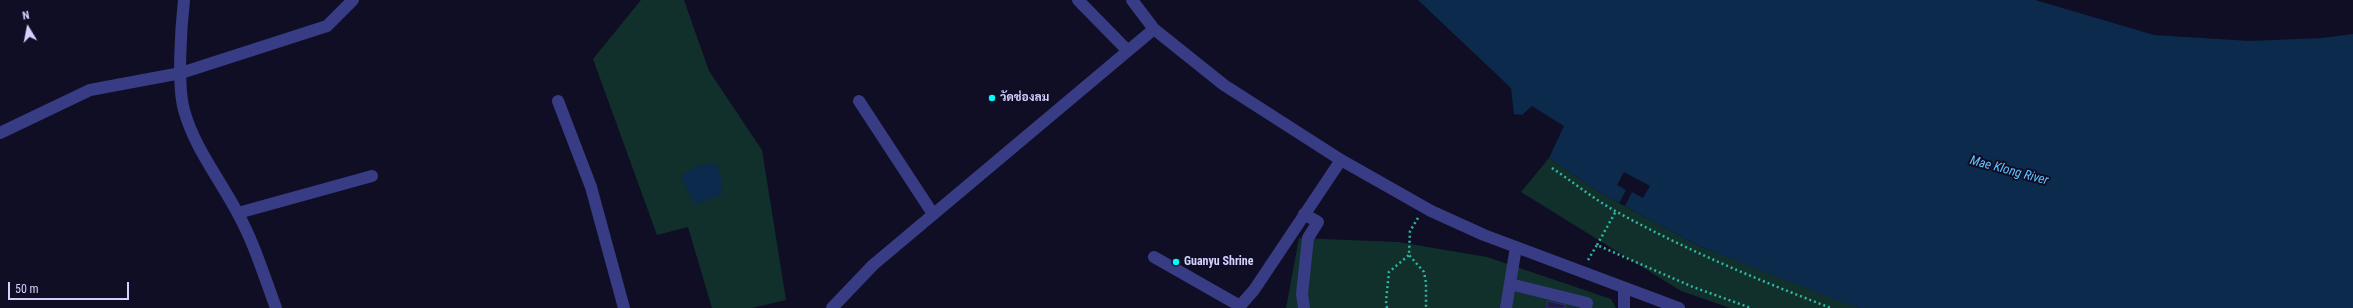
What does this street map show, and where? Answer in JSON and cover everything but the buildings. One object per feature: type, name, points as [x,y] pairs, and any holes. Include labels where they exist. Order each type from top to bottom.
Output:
[{"type":"street","points":[[184,0],[181,73],[183,108],[195,140],[238,213],[255,249],[276,308]]},
{"type":"street","points":[[0,133],[90,90],[181,73],[327,26],[353,0]]},
{"type":"street","points":[[1078,0],[1128,51]]},
{"type":"street","points":[[1132,0],[1154,29],[1224,85],[1341,160],[1424,207],[1484,235],[1680,308]]},
{"type":"street","points":[[832,308],[873,265],[1154,29]]},
{"type":"street","points":[[860,101],[933,214]]},
{"type":"street","points":[[558,102],[591,186],[624,308]]},
{"type":"street","points":[[1154,257],[1240,306],[1254,290],[1341,160]]},
{"type":"street","points":[[238,213],[372,176]]},
{"type":"street","points":[[1304,214],[1318,222],[1308,238],[1302,294],[1304,308]]},
{"type":"street","points":[[1506,308],[1516,247]]},
{"type":"street","points":[[1510,284],[1587,303],[1586,308]]},
{"type":"street","points":[[1624,288],[1624,308]]},
{"type":"path","points":[[1552,168],[1616,212],[1734,269],[1830,308]]},
{"type":"path","points":[[1424,207],[1410,231],[1409,255],[1424,272],[1426,283],[1426,308]]},
{"type":"path","points":[[1582,271],[1616,212]]},
{"type":"path","points":[[1597,245],[1693,287],[1751,308]]},
{"type":"path","points":[[1387,308],[1386,301],[1389,272],[1409,255]]},
{"type":"path","points":[[1405,259],[1411,259]]},
{"type":"green space","points":[[641,0],[684,0],[709,71],[762,150],[786,300],[752,308],[712,308],[688,227],[657,235],[593,59]]},
{"type":"green space","points":[[1549,158],[1599,192],[1699,246],[1860,308],[1730,308],[1681,291],[1521,192]]},
{"type":"green space","points":[[1299,238],[1398,242],[1487,257],[1611,299],[1616,308],[1286,308]]},
{"type":"water","name":"Mae Klong River","points":[[1418,0],[2035,0],[2154,35],[2250,41],[2322,38],[2353,34],[2353,308],[1860,308],[1841,302],[1699,246],[1599,192],[1549,158],[1564,126],[1532,106],[1522,115],[1514,114],[1511,88]]},
{"type":"water","points":[[712,163],[720,168],[722,194],[695,205],[681,176],[696,166]]},
{"type":"pier","points":[[1624,172],[1650,186],[1643,198],[1632,192],[1625,206],[1619,203],[1626,190],[1617,185]]},
{"type":"place","name":"วัดช่องลม","points":[[992,98]]},
{"type":"place","name":"Guanyu Shrine","points":[[1176,262]]}]
